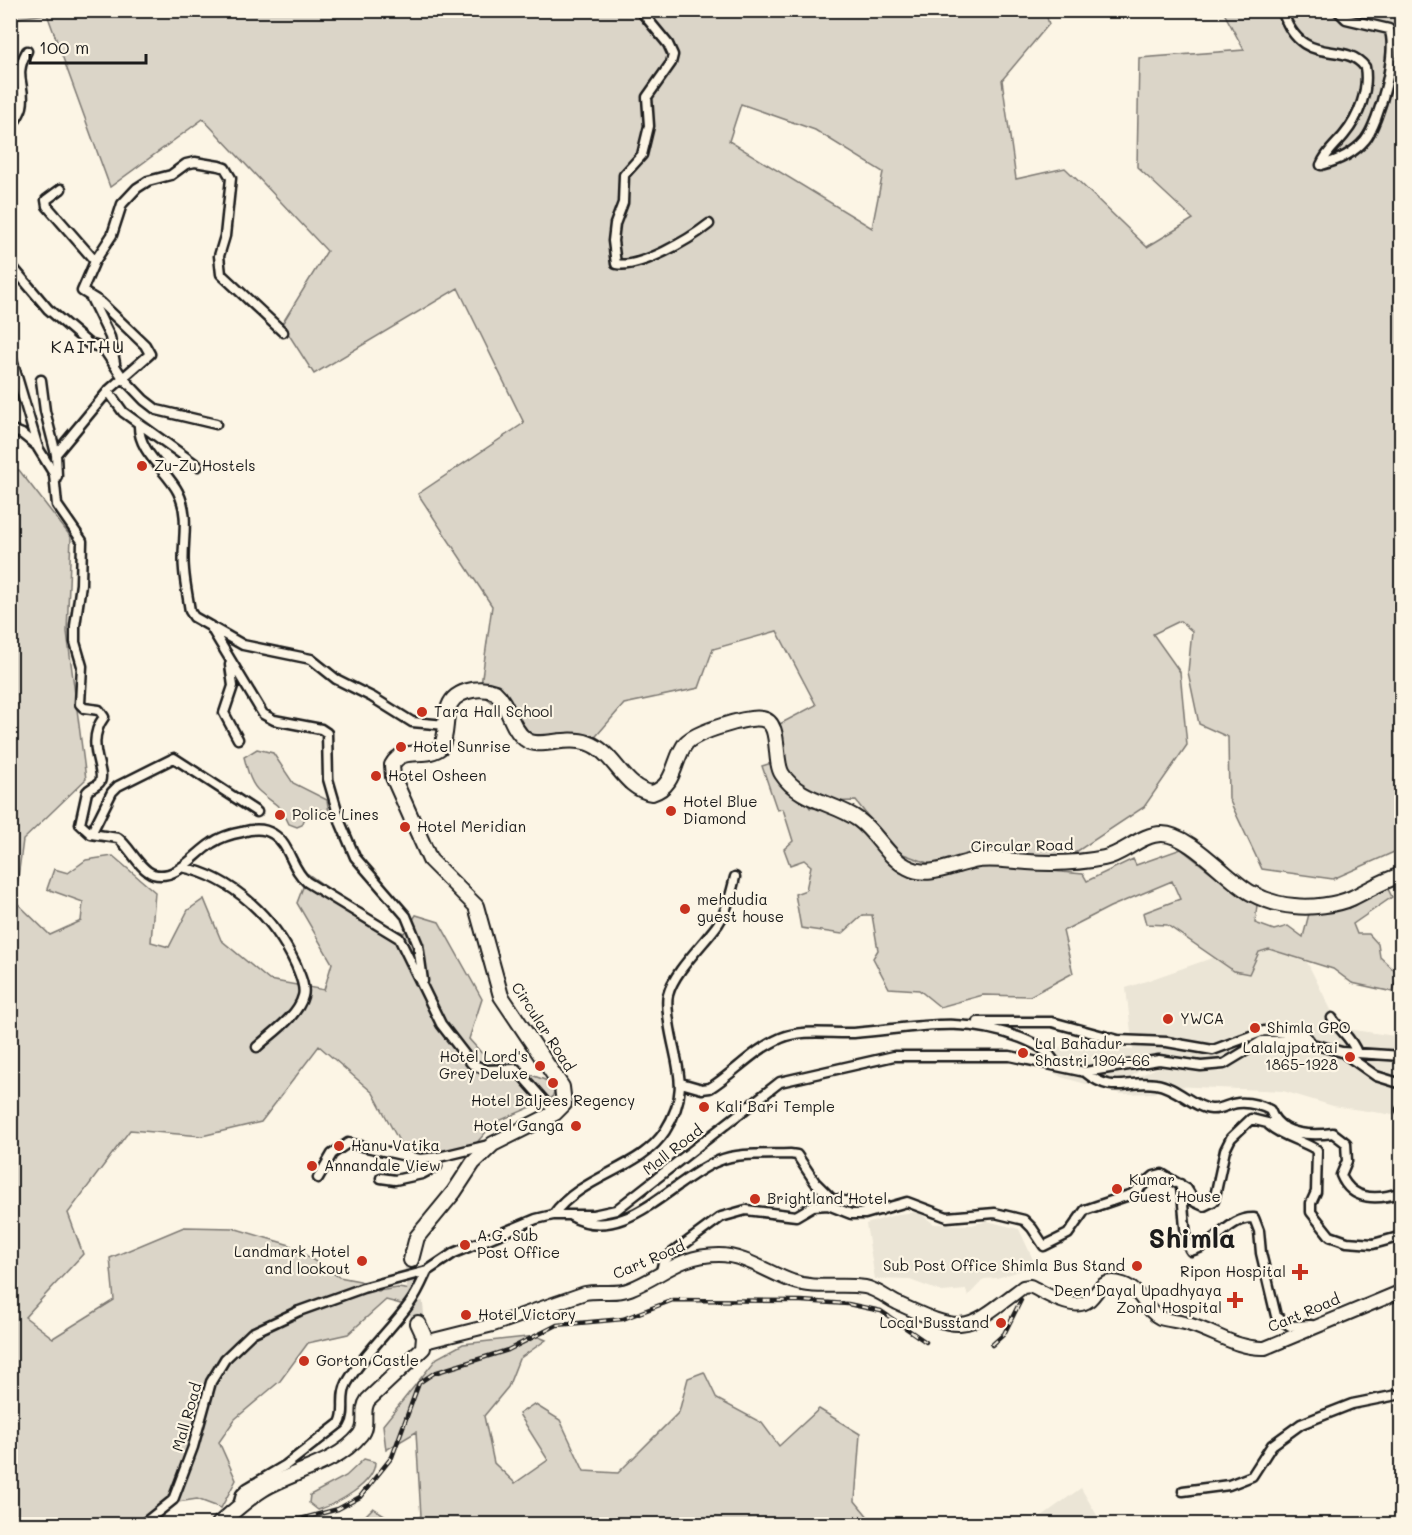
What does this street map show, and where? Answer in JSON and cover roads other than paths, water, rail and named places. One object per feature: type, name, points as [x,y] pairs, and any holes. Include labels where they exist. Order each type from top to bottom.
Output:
[{"type":"main road","name":"Circular Road","points":[[555,1113],[564,1104],[564,1092],[501,996],[476,906],[430,860],[393,777],[392,765],[404,754],[438,750],[444,742],[448,708],[461,694],[474,690],[492,691],[498,695],[523,738],[536,744],[573,739],[589,743],[602,751],[637,789],[652,794],[664,787],[670,779],[685,745],[693,738],[745,720],[765,719],[773,726],[782,774],[795,787],[815,800],[840,808],[862,821],[894,857],[913,870],[939,871],[975,860],[1045,862],[1106,858],[1159,834],[1168,834],[1185,842],[1250,893],[1267,901],[1296,906],[1324,904],[1352,898],[1370,887],[1401,875]]},
{"type":"main road","points":[[411,1260],[417,1238],[454,1192],[473,1163],[493,1144],[555,1113]]},
{"type":"main road","name":"Cart Road","points":[[425,1342],[494,1325],[574,1296],[596,1291],[616,1294],[631,1289],[661,1271],[686,1260],[721,1255],[757,1266],[794,1282],[824,1287],[866,1287],[939,1322],[952,1325],[978,1321],[1023,1287],[1030,1286],[1071,1303],[1082,1304],[1089,1300],[1099,1287],[1113,1282],[1134,1289],[1160,1318],[1194,1325],[1245,1347],[1265,1348],[1401,1291]]},
{"type":"main road","points":[[219,1524],[264,1488],[332,1456],[360,1436],[364,1429],[365,1404],[422,1350],[425,1342],[418,1323]]},
{"type":"street","points":[[640,10],[668,44],[673,55],[671,63],[647,97],[649,126],[642,155],[624,176],[623,203],[614,232],[613,254],[616,264],[624,266],[640,261],[698,232],[709,224]]},
{"type":"street","points":[[1282,10],[1295,38],[1309,47],[1358,60],[1365,67],[1365,85],[1354,122],[1327,153],[1321,165],[1345,157],[1365,139],[1391,70],[1393,54],[1389,29],[1346,19],[1337,10]]},
{"type":"street","points":[[10,129],[22,105],[19,75],[21,63],[27,51]]},
{"type":"street","points":[[56,454],[108,391],[148,357],[149,349],[100,302],[82,289],[95,261],[112,236],[122,204],[137,188],[148,181],[171,175],[186,164],[195,162],[225,168],[231,178],[225,236],[219,255],[221,274],[283,332]]},
{"type":"street","points":[[61,189],[46,200],[47,206],[95,261]]},
{"type":"street","points":[[10,264],[48,309],[89,344],[102,347],[123,378],[144,400],[157,410],[216,423]]},
{"type":"street","points":[[90,296],[110,337],[115,366]]},
{"type":"street","points":[[10,353],[38,448],[54,474],[57,505],[82,542],[81,584],[75,626],[75,642],[82,666],[80,704],[84,708],[99,710],[104,715],[98,725],[94,746],[102,775],[99,782],[87,792],[80,821],[91,834],[118,838],[146,870],[155,874],[168,873],[182,867],[220,838],[250,830],[270,832],[283,842],[300,876],[307,882],[399,938],[445,1031],[472,1064],[486,1070],[516,1069],[555,1113]]},
{"type":"street","points":[[41,380],[45,411],[56,454],[58,470],[56,486]]},
{"type":"street","points":[[108,391],[123,412],[198,466]]},
{"type":"street","points":[[139,425],[144,445],[178,491],[183,505],[186,528],[183,568],[190,611],[194,617],[254,649],[311,659],[336,679],[364,692],[412,722],[446,724]]},
{"type":"street","points":[[10,429],[22,434],[38,448]]},
{"type":"street","points":[[210,626],[263,714],[274,720],[321,729],[327,734],[328,779],[341,824],[355,857],[406,916],[423,964],[423,987]]},
{"type":"street","points":[[229,659],[233,686],[224,713],[238,739]]},
{"type":"street","points":[[91,834],[112,792],[118,786],[174,758],[257,812]]},
{"type":"street","points":[[182,867],[219,879],[269,920],[284,939],[298,969],[304,992],[302,1000],[290,1017],[257,1047]]},
{"type":"street","points":[[553,1215],[574,1192],[635,1159],[654,1144],[669,1122],[681,1083],[669,1024],[668,995],[676,979],[726,911],[735,877]]},
{"type":"street","points":[[1332,1018],[1340,1030],[1353,1040],[1357,1053]]},
{"type":"street","points":[[681,1083],[702,1089],[710,1088],[781,1038],[799,1034],[831,1034],[919,1024],[1052,1022],[1118,1040],[1167,1042],[1205,1050],[1220,1049],[1264,1031],[1305,1035],[1311,1043]]},
{"type":"street","points":[[966,1024],[1001,1030],[1026,1040],[1045,1050],[1056,1065]]},
{"type":"street","name":"Mall Road","points":[[142,1524],[173,1500],[193,1447],[206,1393],[217,1369],[240,1342],[252,1332],[299,1311],[363,1288],[428,1271],[454,1253],[476,1243],[553,1215],[593,1215],[616,1210],[754,1102],[789,1078],[912,1054],[993,1054],[1029,1058],[1085,1072],[1159,1060],[1210,1066],[1237,1058],[1262,1041],[1311,1043],[1342,1052],[1376,1076],[1401,1084]]},
{"type":"street","points":[[1342,1052],[1401,1056]]},
{"type":"street","points":[[1085,1072],[1097,1081],[1113,1086],[1161,1085],[1188,1097],[1201,1108],[1222,1109],[1239,1103],[1254,1104],[1269,1110],[1290,1131],[1312,1135],[1333,1133],[1346,1143],[1347,1161],[1341,1175],[1355,1192],[1369,1199],[1401,1192]]},
{"type":"street","points":[[661,1271],[663,1263],[671,1254],[721,1217],[746,1210],[796,1216],[813,1206],[828,1205],[851,1214],[881,1210],[907,1202],[947,1217],[995,1213],[1024,1220],[1044,1246],[1068,1234],[1085,1210],[1132,1194],[1155,1176],[1162,1174],[1180,1184],[1196,1202],[1204,1206],[1214,1201],[1221,1161],[1231,1138],[1251,1119],[1284,1127]]},
{"type":"street","points":[[1269,1125],[1279,1134],[1291,1136],[1317,1150],[1316,1192],[1311,1203],[1311,1212],[1330,1236],[1347,1242],[1373,1244],[1401,1236]]},
{"type":"street","points":[[318,1178],[332,1154],[348,1143],[420,1159],[435,1158],[493,1144]]},
{"type":"street","points":[[568,1214],[591,1222],[626,1219],[719,1160],[739,1156],[790,1154],[797,1155],[815,1182],[831,1198],[881,1210]]},
{"type":"street","points":[[381,1178],[396,1180],[422,1174],[437,1166],[435,1158]]},
{"type":"street","points":[[1180,1184],[1185,1201],[1185,1245],[1191,1251],[1206,1247],[1233,1222],[1242,1217],[1254,1218],[1259,1231],[1261,1253],[1276,1316],[1290,1326],[1320,1325]]},
{"type":"street","points":[[238,1507],[241,1494],[247,1488],[286,1465],[340,1423],[343,1416],[341,1398],[347,1383],[364,1357],[410,1303],[428,1271]]},
{"type":"street","points":[[1183,1491],[1229,1485],[1252,1476],[1272,1445],[1301,1424],[1352,1404],[1401,1394]]},
{"type":"tunnel","points":[[411,1260],[418,1323]]},
{"type":"railway","points":[[282,1524],[338,1509],[360,1497],[392,1457],[419,1383],[434,1373],[508,1350],[557,1325],[623,1319],[673,1300],[801,1301],[848,1304],[881,1311],[926,1342]]},
{"type":"railway","points":[[992,1345],[1004,1334],[1021,1300]]},
{"type":"place","name":"Zu-Zu Hostels","points":[[142,466]]},
{"type":"place","name":"Tara Hall School","points":[[422,712]]},
{"type":"place","name":"Hotel Sunrise","points":[[401,747]]},
{"type":"place","name":"Hotel Osheen","points":[[376,776]]},
{"type":"place","name":"Hotel Blue Diamond","points":[[671,811]]},
{"type":"place","name":"Police Lines","points":[[280,815]]},
{"type":"place","name":"Hotel Meridian","points":[[405,827]]},
{"type":"place","name":"mehdudia guest house","points":[[685,909]]},
{"type":"place","name":"YWCA","points":[[1168,1019]]},
{"type":"place","name":"Shimla GPO","points":[[1255,1028]]},
{"type":"place","name":"Lal Bahadur Shastri 1904-66","points":[[1023,1053]]},
{"type":"place","name":"Lalalajpatrai 1865-1928","points":[[1350,1057]]},
{"type":"place","name":"Hotel Lord's Grey Deluxe","points":[[540,1066]]},
{"type":"place","name":"Hotel Baljees Regency","points":[[553,1083]]},
{"type":"place","name":"Kali Bari Temple","points":[[704,1107]]},
{"type":"place","name":"Hotel Ganga","points":[[576,1126]]},
{"type":"place","name":"Hanu Vatika","points":[[339,1146]]},
{"type":"place","name":"Annandale View","points":[[312,1166]]},
{"type":"place","name":"Kumar Guest House","points":[[1117,1189]]},
{"type":"place","name":"Brightland Hotel","points":[[755,1199]]},
{"type":"place","name":"A.G. Sub Post Office","points":[[465,1245]]},
{"type":"place","name":"Landmark Hotel and lookout","points":[[362,1261]]},
{"type":"place","name":"Sub Post Office Shimla Bus Stand","points":[[1137,1266]]},
{"type":"place","name":"Ripon Hospital","points":[[1300,1272]]},
{"type":"place","name":"Deen Dayal Upadhyaya Zonal Hospital","points":[[1235,1300]]},
{"type":"place","name":"Hotel Victory","points":[[466,1315]]},
{"type":"place","name":"Local Busstand","points":[[1001,1323]]},
{"type":"place","name":"Gorton Castle","points":[[304,1361]]},
{"type":"district","name":"KAITHU","points":[[88,347]]},
{"type":"district","name":"Shimla","points":[[1192,1239]]}]
